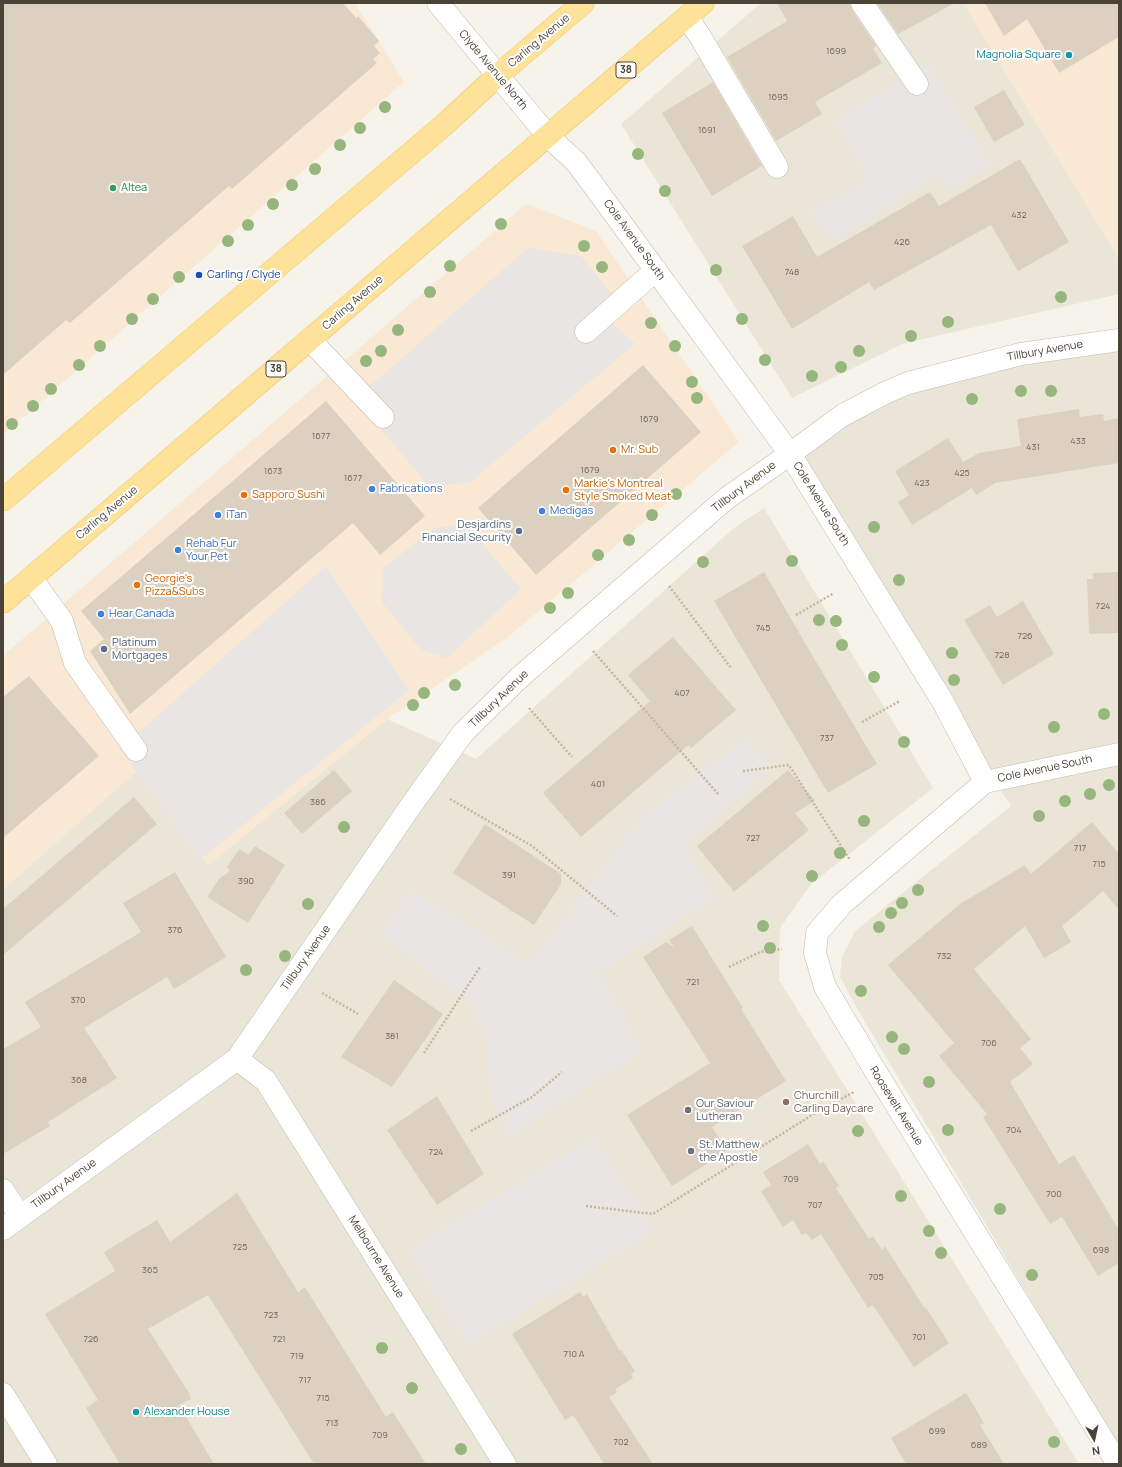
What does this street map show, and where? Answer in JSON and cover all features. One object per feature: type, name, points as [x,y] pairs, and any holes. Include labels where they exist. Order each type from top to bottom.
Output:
[{"type":"main road","name":"Carling Avenue","points":[[3,500],[438,130],[497,76],[583,3]]},
{"type":"main road","name":"Carling Avenue","points":[[3,602],[703,3]]},
{"type":"street","name":"Clyde Avenue North","points":[[438,3],[548,136]]},
{"type":"street","points":[[862,3],[917,84]]},
{"type":"street","points":[[686,17],[701,38],[777,167]]},
{"type":"street","name":"Cole Avenue South","points":[[548,136],[580,168],[790,454],[943,702],[985,782],[1119,754]]},
{"type":"street","points":[[586,332],[656,270]]},
{"type":"street","points":[[310,340],[383,417]]},
{"type":"street","name":"Tillbury Avenue","points":[[11,1222],[237,1059],[410,807],[463,733],[520,677],[727,498],[790,454],[843,414],[908,383],[1021,354],[1119,340]]},
{"type":"street","points":[[31,578],[62,621],[74,663],[136,750]]},
{"type":"street","name":"Roosevelt Avenue","points":[[985,782],[842,904],[817,933],[815,953],[825,987],[879,1078],[1118,1464]]},
{"type":"street","name":"Melbourne Avenue","points":[[237,1059],[266,1080],[505,1464]]},
{"type":"street","points":[[3,1190],[11,1222]]},
{"type":"street","points":[[3,1394],[46,1464]]},
{"type":"path","points":[[665,581],[731,668]]},
{"type":"path","points":[[796,615],[834,593]]},
{"type":"path","points":[[590,647],[718,794]]},
{"type":"path","points":[[862,722],[900,701]]},
{"type":"path","points":[[525,704],[572,757]]},
{"type":"path","points":[[743,771],[789,765],[853,865]]},
{"type":"path","points":[[446,797],[532,846],[616,916]]},
{"type":"path","points":[[729,967],[760,952],[782,950]]},
{"type":"path","points":[[424,1053],[480,967]]},
{"type":"path","points":[[322,993],[358,1014]]},
{"type":"path","points":[[471,1131],[532,1097],[562,1072]]},
{"type":"path","points":[[586,1206],[653,1214],[836,1102]]},
{"type":"shaded area","name":"Altea","points":[[3,3],[355,3],[404,82],[3,435]]},
{"type":"shaded area","points":[[761,3],[1119,3],[1119,294],[902,344],[792,398],[621,124]]},
{"type":"shaded area","points":[[963,3],[1119,3],[1119,259]]},
{"type":"shaded area","points":[[929,64],[991,165],[947,189],[938,174],[834,242],[808,212],[867,181],[834,120]]},
{"type":"shaded area","points":[[526,204],[596,231],[739,442],[508,637],[387,719],[208,865],[137,771],[3,890],[3,656]]},
{"type":"shaded area","points":[[528,248],[581,256],[625,310],[612,323],[635,344],[470,482],[430,487],[355,399]]},
{"type":"shaded area","points":[[1119,341],[1119,1448],[858,1010],[840,977],[842,957],[855,931],[1011,806],[943,702],[790,454],[843,415],[1070,346]]},
{"type":"shaded area","points":[[764,508],[933,788],[811,884],[780,928],[779,980],[1079,1464],[3,1464],[3,656],[38,626],[208,865],[387,719],[476,759],[734,528]]},
{"type":"shaded area","points":[[465,525],[521,589],[447,658],[421,650],[382,602],[383,568],[435,528]]},
{"type":"shaded area","points":[[326,566],[409,690],[200,860],[120,749]]},
{"type":"shaded area","points":[[746,737],[773,769],[682,845],[716,897],[598,973],[643,1050],[509,1137],[494,1110],[485,1037],[469,1004],[379,933],[411,890],[529,963],[644,815]]},
{"type":"shaded area","points":[[593,1136],[653,1231],[467,1346],[408,1251]]},
{"type":"building","name":"Altea","points":[[3,3],[343,3],[356,18],[358,16],[379,41],[374,46],[380,53],[373,59],[377,63],[232,189],[229,186],[70,323],[66,320],[3,375]]},
{"type":"building","points":[[777,3],[850,3],[852,10],[876,46],[873,48],[882,63],[815,102],[822,114],[776,141],[727,57],[787,21]]},
{"type":"building","points":[[877,3],[955,3],[898,34]]},
{"type":"building","name":"Magnolia Square","points":[[985,3],[1119,3],[1119,37],[1059,73],[1027,19],[1004,36]]},
{"type":"building","points":[[713,82],[762,166],[712,196],[662,113]]},
{"type":"building","points":[[1004,90],[1025,125],[994,142],[974,107]]},
{"type":"building","points":[[1020,159],[1069,242],[1018,271],[991,225],[874,290],[869,282],[792,329],[742,246],[793,216],[817,257],[930,192],[939,206]]},
{"type":"building","points":[[643,365],[701,432],[536,575],[478,508]]},
{"type":"building","points":[[326,401],[425,516],[380,555],[353,523],[130,714],[90,651],[104,639],[81,611]]},
{"type":"building","points":[[1079,409],[1080,417],[1103,414],[1104,421],[1119,418],[1119,463],[995,483],[976,495],[972,488],[912,525],[898,502],[909,495],[895,471],[948,438],[963,462],[979,453],[1021,446],[1017,419]]},
{"type":"building","points":[[764,572],[877,764],[828,793],[714,601]]},
{"type":"building","points":[[1119,572],[1119,633],[1089,634],[1087,579],[1093,579],[1093,573]]},
{"type":"building","points":[[1023,601],[1054,654],[1003,685],[964,620],[990,605],[997,617]]},
{"type":"building","points":[[673,637],[736,710],[691,748],[688,745],[581,837],[543,793],[650,701],[628,675]]},
{"type":"building","points":[[29,676],[99,756],[3,838],[3,697]]},
{"type":"building","points":[[334,770],[352,791],[302,834],[284,813]]},
{"type":"building","points":[[788,770],[815,801],[795,813],[809,830],[734,892],[697,846]]},
{"type":"building","points":[[134,797],[157,824],[3,955],[3,909]]},
{"type":"building","points":[[1092,822],[1119,854],[1119,910],[1103,891],[1062,926],[1071,942],[1044,958],[1025,926],[974,969],[1031,1039],[1020,1048],[1033,1064],[1010,1082],[1059,1164],[1074,1155],[1119,1230],[1119,1263],[1098,1276],[1062,1217],[1050,1224],[983,1117],[987,1114],[939,1056],[954,1043],[888,965],[960,904],[1025,865],[1031,874]]},
{"type":"building","points":[[485,824],[561,874],[561,884],[534,925],[453,873]]},
{"type":"building","points":[[255,846],[285,865],[248,923],[207,897],[219,879],[230,871],[227,867],[239,849],[249,855]]},
{"type":"building","points":[[175,872],[226,957],[174,989],[167,977],[84,1028],[117,1078],[48,1122],[50,1126],[3,1154],[3,1049],[41,1027],[25,1002],[141,932],[123,903]]},
{"type":"building","points":[[692,926],[786,1081],[712,1127],[727,1151],[672,1186],[627,1115],[710,1063],[643,957],[666,942],[675,948],[669,940]]},
{"type":"building","points":[[394,980],[443,1014],[392,1087],[341,1057]]},
{"type":"building","points":[[437,1096],[484,1174],[437,1205],[387,1130]]},
{"type":"building","points":[[808,1144],[820,1164],[823,1161],[839,1186],[836,1188],[869,1239],[873,1236],[882,1250],[885,1246],[925,1309],[926,1308],[949,1343],[914,1367],[873,1305],[868,1308],[821,1234],[812,1240],[806,1233],[802,1235],[793,1220],[783,1227],[761,1191],[771,1185],[763,1172]]},
{"type":"building","points":[[237,1193],[298,1292],[305,1287],[386,1417],[393,1412],[426,1464],[314,1464],[208,1295],[148,1329],[189,1393],[191,1399],[179,1405],[214,1464],[120,1464],[86,1408],[98,1400],[45,1314],[115,1271],[104,1252],[157,1220],[170,1242]]},
{"type":"building","points":[[580,1292],[583,1297],[587,1294],[620,1351],[621,1350],[635,1371],[631,1374],[633,1378],[615,1389],[617,1392],[609,1397],[653,1464],[604,1464],[573,1415],[565,1420],[512,1334]]},
{"type":"building","points":[[966,1393],[984,1423],[980,1425],[1004,1464],[906,1464],[891,1438]]},
{"type":"place","name":"Magnolia Square","points":[[1069,55]]},
{"type":"place","name":"Altea","points":[[113,188]]},
{"type":"place","name":"Carling / Clyde","points":[[199,275]]},
{"type":"place","name":"Mr. Sub","points":[[613,450]]},
{"type":"place","name":"Fabrications","points":[[372,489]]},
{"type":"place","name":"Markie's Montreal Style Smoked Meat","points":[[566,490]]},
{"type":"place","name":"Sapporo Sushi","points":[[244,495]]},
{"type":"place","name":"Medigas","points":[[542,511]]},
{"type":"place","name":"iTan","points":[[218,515]]},
{"type":"place","name":"Desjardins Financial Security","points":[[519,531]]},
{"type":"place","name":"Rehab Fur Your Pet","points":[[178,550]]},
{"type":"place","name":"Georgie's Pizza&Subs","points":[[137,585]]},
{"type":"place","name":"Hear Canada","points":[[101,614]]},
{"type":"place","name":"Platinum Mortgages","points":[[104,649]]},
{"type":"place","name":"Churchill Carling Daycare","points":[[786,1102]]},
{"type":"place","name":"Our Saviour Lutheran","points":[[688,1110]]},
{"type":"place","name":"St. Matthew the Apostle","points":[[691,1151]]},
{"type":"place","name":"Alexander House","points":[[136,1412]]}]
